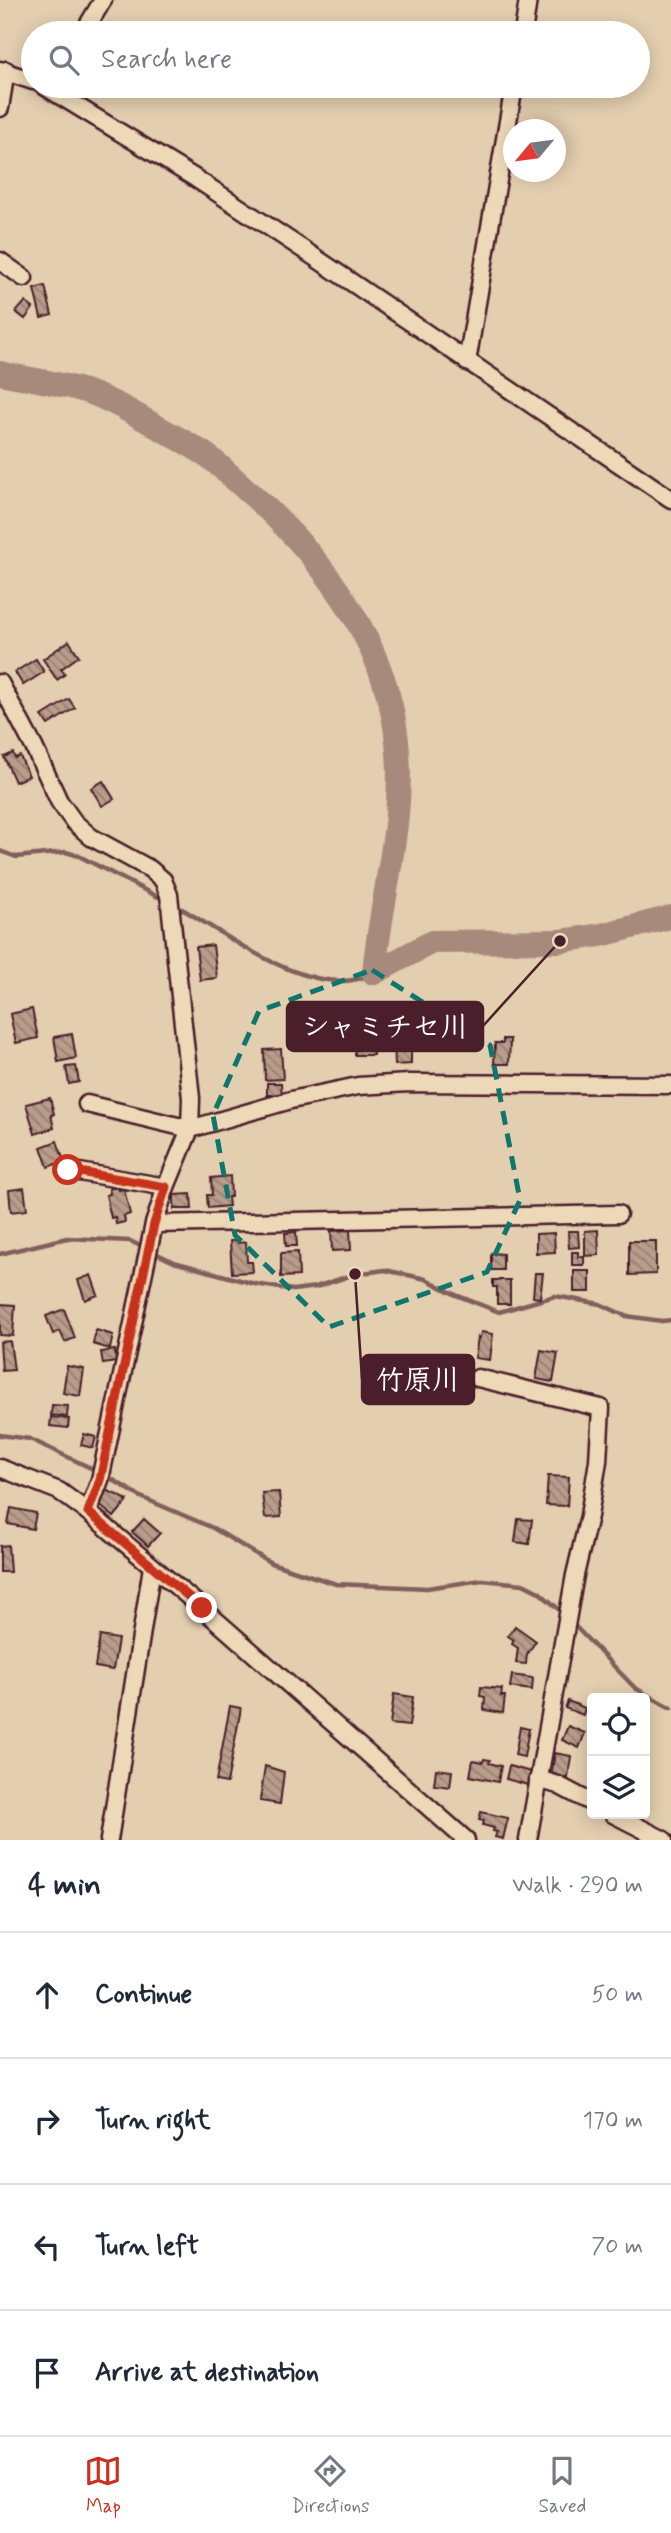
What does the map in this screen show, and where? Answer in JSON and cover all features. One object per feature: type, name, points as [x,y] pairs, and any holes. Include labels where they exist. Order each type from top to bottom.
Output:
[{"type":"street","points":[[90,21],[103,0]]},
{"type":"street","points":[[525,21],[528,0]]},
{"type":"street","points":[[0,108],[3,70],[21,77]]},
{"type":"street","points":[[67,98],[293,242],[671,499]]},
{"type":"street","points":[[467,362],[512,98]]},
{"type":"street","points":[[0,261],[23,278]]},
{"type":"street","points":[[0,683],[59,801],[74,822],[91,837],[150,869],[163,880],[169,895],[191,1098],[190,1129],[154,1224],[100,1480],[88,1512]]},
{"type":"street","points":[[87,1104],[190,1129],[291,1100],[358,1086],[409,1083],[671,1085]]},
{"type":"street","points":[[68,1170],[166,1187]]},
{"type":"street","points":[[154,1224],[618,1213]]},
{"type":"street","points":[[478,1378],[601,1408],[598,1461],[528,1840]]},
{"type":"street","points":[[0,1468],[59,1491],[88,1512],[202,1608],[466,1840]]},
{"type":"street","points":[[109,1840],[152,1567]]},
{"type":"street","points":[[538,1779],[558,1785],[587,1800]]},
{"type":"street","points":[[624,1819],[664,1840]]},
{"type":"highlighted area","points":[[372,970],[490,1045],[520,1200],[487,1272],[329,1327],[235,1235],[213,1115],[259,1011]]},
{"type":"building","points":[[45,286],[52,315],[41,318],[34,289]]},
{"type":"building","points":[[25,302],[33,308],[25,319],[16,312]]},
{"type":"building","points":[[69,641],[79,656],[61,669],[65,674],[57,680],[43,659]]},
{"type":"building","points":[[36,659],[44,672],[23,685],[15,672]]},
{"type":"building","points":[[69,699],[75,708],[48,725],[42,716]]},
{"type":"building","points":[[13,753],[15,758],[20,756],[29,776],[15,782],[4,757]]},
{"type":"building","points":[[103,781],[114,799],[102,806],[91,788]]},
{"type":"building","points":[[213,945],[217,978],[200,980],[196,947]]},
{"type":"building","points":[[32,1009],[38,1038],[16,1043],[10,1014]]},
{"type":"building","points":[[373,1031],[373,1055],[355,1055],[355,1032]]},
{"type":"building","points":[[72,1034],[76,1058],[58,1062],[54,1037]]},
{"type":"building","points":[[411,1039],[411,1064],[395,1065],[394,1040]]},
{"type":"building","points":[[503,1039],[510,1039],[509,1064],[494,1064],[495,1043],[503,1043]]},
{"type":"building","points":[[281,1049],[283,1079],[265,1080],[264,1050]]},
{"type":"building","points":[[76,1066],[79,1082],[69,1084],[66,1067]]},
{"type":"building","points":[[267,1083],[281,1083],[282,1095],[267,1095]]},
{"type":"building","points":[[50,1098],[54,1128],[35,1134],[26,1104]]},
{"type":"building","points":[[57,1141],[64,1161],[48,1167],[41,1147]]},
{"type":"building","points":[[230,1176],[229,1206],[208,1208],[207,1195],[212,1195],[211,1178]]},
{"type":"building","points":[[117,1187],[118,1190],[124,1189],[130,1214],[124,1216],[125,1222],[116,1224],[115,1217],[111,1218],[106,1195],[110,1194],[109,1189]]},
{"type":"building","points":[[24,1188],[27,1210],[11,1212],[9,1190]]},
{"type":"building","points":[[191,1194],[192,1209],[174,1209],[174,1195]]},
{"type":"building","points":[[350,1230],[351,1250],[332,1251],[331,1231]]},
{"type":"building","points":[[598,1230],[599,1255],[585,1256],[585,1231]]},
{"type":"building","points":[[568,1231],[578,1231],[579,1247],[569,1248]]},
{"type":"building","points":[[296,1232],[297,1246],[286,1246],[285,1233]]},
{"type":"building","points":[[554,1233],[555,1252],[536,1253],[536,1234]]},
{"type":"building","points":[[237,1240],[238,1243],[246,1242],[247,1262],[252,1262],[253,1272],[232,1273],[230,1241]]},
{"type":"building","points":[[629,1241],[656,1241],[656,1274],[629,1275]]},
{"type":"building","points":[[298,1252],[299,1276],[281,1277],[281,1253]]},
{"type":"building","points":[[572,1252],[578,1252],[578,1257],[584,1257],[584,1265],[572,1265]]},
{"type":"building","points":[[491,1253],[503,1254],[503,1270],[491,1270]]},
{"type":"building","points":[[574,1271],[590,1271],[590,1292],[574,1292]]},
{"type":"building","points":[[535,1273],[543,1273],[540,1298],[533,1297]]},
{"type":"building","points":[[91,1275],[98,1295],[85,1300],[78,1280]]},
{"type":"building","points":[[493,1280],[510,1280],[510,1304],[497,1304],[497,1287],[493,1287]]},
{"type":"building","points":[[0,1304],[15,1305],[13,1336],[0,1335]]},
{"type":"building","points":[[64,1309],[75,1338],[65,1342],[60,1331],[53,1334],[46,1316]]},
{"type":"building","points":[[96,1330],[113,1335],[110,1349],[93,1344]]},
{"type":"building","points":[[481,1332],[493,1334],[490,1360],[475,1358]]},
{"type":"building","points":[[10,1341],[14,1370],[2,1371],[0,1342]]},
{"type":"building","points":[[115,1350],[116,1362],[103,1364],[101,1352]]},
{"type":"building","points":[[541,1350],[558,1353],[553,1382],[536,1379]]},
{"type":"building","points":[[67,1366],[84,1369],[80,1396],[63,1393]]},
{"type":"building","points":[[52,1405],[68,1406],[67,1417],[51,1415]]},
{"type":"building","points":[[51,1417],[69,1419],[68,1428],[50,1426]]},
{"type":"building","points":[[84,1434],[96,1437],[93,1448],[81,1445]]},
{"type":"building","points":[[548,1476],[569,1477],[567,1506],[546,1505]]},
{"type":"building","points":[[104,1489],[128,1500],[114,1517],[98,1504]]},
{"type":"building","points":[[279,1492],[281,1517],[265,1518],[262,1493]]},
{"type":"building","points":[[11,1508],[36,1513],[33,1529],[8,1524]]},
{"type":"building","points":[[144,1519],[160,1533],[148,1546],[132,1532]]},
{"type":"building","points":[[518,1519],[532,1520],[529,1544],[515,1542]]},
{"type":"building","points":[[8,1545],[10,1572],[0,1572],[0,1546]]},
{"type":"building","points":[[515,1626],[536,1641],[527,1654],[526,1664],[516,1663],[518,1648],[508,1636]]},
{"type":"building","points":[[100,1636],[118,1639],[113,1670],[95,1667]]},
{"type":"building","points":[[512,1675],[533,1678],[532,1690],[510,1687]]},
{"type":"building","points":[[481,1687],[502,1689],[501,1696],[505,1696],[503,1713],[484,1710],[485,1697],[480,1696]]},
{"type":"building","points":[[394,1694],[413,1697],[409,1726],[390,1724]]},
{"type":"building","points":[[568,1701],[585,1708],[583,1715],[565,1708]]},
{"type":"building","points":[[230,1706],[241,1708],[227,1783],[216,1781]]},
{"type":"building","points":[[568,1726],[585,1733],[579,1748],[562,1740]]},
{"type":"building","points":[[520,1727],[529,1729],[524,1757],[515,1755]]},
{"type":"building","points":[[555,1753],[571,1756],[568,1778],[551,1776]]},
{"type":"building","points":[[484,1759],[501,1766],[498,1782],[470,1776],[473,1760],[483,1762]]},
{"type":"building","points":[[265,1766],[284,1772],[280,1804],[260,1801]]},
{"type":"building","points":[[509,1766],[531,1772],[528,1785],[506,1779]]},
{"type":"building","points":[[436,1769],[452,1771],[450,1787],[434,1785]]},
{"type":"building","points":[[481,1812],[508,1818],[503,1839],[495,1837],[497,1832],[493,1831],[494,1828],[483,1825],[484,1821],[479,1820]]},
{"type":"waterway","points":[[0,373],[67,386],[97,395],[203,453],[302,545],[347,603],[380,669],[391,704],[397,741],[399,770],[396,828],[374,973]]},
{"type":"waterway","points":[[0,851],[16,857],[66,852],[79,856],[158,897]]},
{"type":"waterway","points":[[182,909],[249,950],[301,974],[326,980],[351,980],[374,973]]},
{"type":"waterway","points":[[374,973],[432,942],[560,941],[601,935],[671,917]]},
{"type":"waterway","points":[[0,1254],[67,1238],[130,1241],[174,1262],[255,1284],[293,1290],[316,1287],[355,1274],[385,1270],[426,1279],[456,1295],[499,1312],[555,1296],[600,1304],[626,1316],[671,1320]]},
{"type":"waterway","points":[[0,1435],[30,1439],[97,1471]]},
{"type":"waterway","points":[[105,1475],[141,1497],[213,1528],[271,1563],[336,1584],[427,1588],[482,1580],[523,1584],[539,1592],[563,1613]]},
{"type":"waterway","points":[[571,1622],[635,1688],[671,1708]]},
{"type":"place","name":"シャミチセ川","points":[[560,941]]},
{"type":"place","name":"竹原川","points":[[355,1274]]},
{"type":"route","points":[[68,1170],[166,1187],[154,1224],[100,1480],[88,1512],[202,1608]]}]
